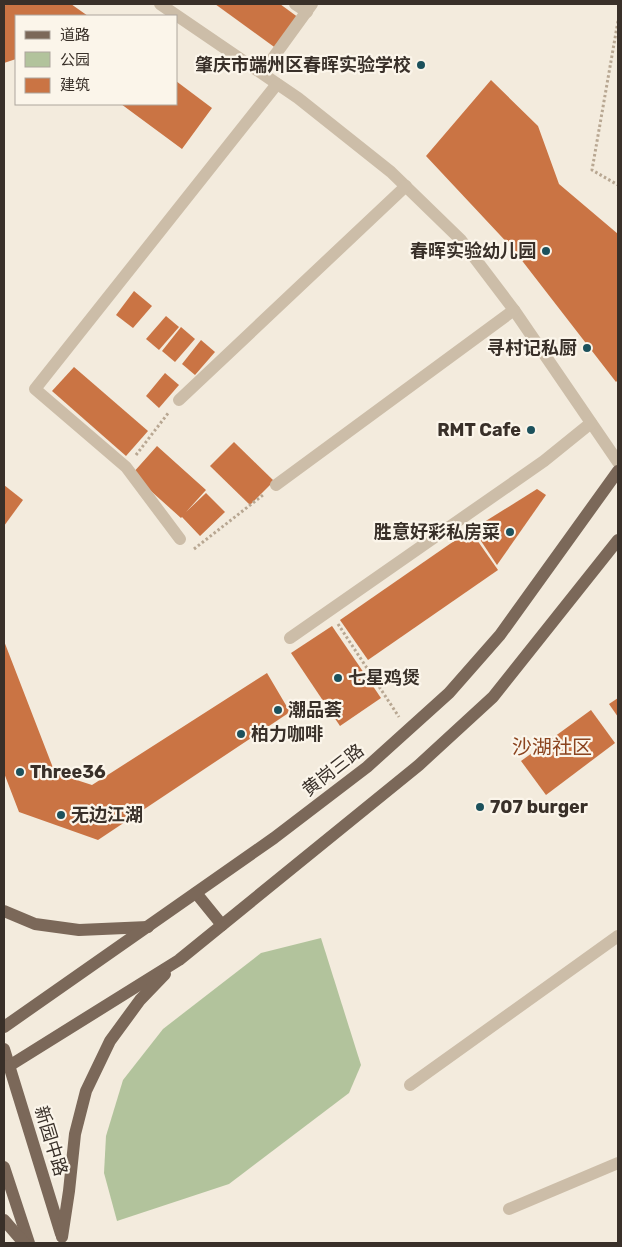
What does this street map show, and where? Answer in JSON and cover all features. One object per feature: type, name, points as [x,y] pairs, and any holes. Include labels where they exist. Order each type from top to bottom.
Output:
[{"type":"main road","name":"黄岗三路","points":[[4,1027],[274,838],[367,767],[449,693],[500,635],[618,471]]},
{"type":"main road","points":[[63,1240],[74,1134],[86,1091],[110,1041],[140,1000],[179,960],[419,766],[493,697],[618,540]]},
{"type":"main road","points":[[196,893],[222,925]]},
{"type":"main road","points":[[4,911],[35,924],[79,930],[148,926]]},
{"type":"main road","points":[[6,1066],[179,960]]},
{"type":"main road","name":"新园中路","points":[[4,1049],[6,1066],[63,1240]]},
{"type":"main road","points":[[4,1167],[29,1243]]},
{"type":"main road","points":[[4,1220],[24,1243]]},
{"type":"street","points":[[160,4],[176,15]]},
{"type":"street","points":[[262,73],[310,8],[295,4]]},
{"type":"street","points":[[178,16],[298,98],[406,186],[461,240],[514,310],[618,462]]},
{"type":"street","points":[[180,539],[126,467],[35,389],[277,84]]},
{"type":"street","points":[[178,400],[406,186]]},
{"type":"street","points":[[276,485],[514,310]]},
{"type":"street","points":[[290,638],[544,461],[591,423]]},
{"type":"street","points":[[410,1085],[618,936]]},
{"type":"street","points":[[509,1209],[618,1163]]},
{"type":"path","points":[[618,21],[592,170],[618,185]]},
{"type":"path","points":[[126,467],[178,400]]},
{"type":"path","points":[[193,550],[276,485]]},
{"type":"path","points":[[329,610],[408,730]]},
{"type":"green space","points":[[321,938],[361,1065],[349,1093],[229,1184],[117,1221],[104,1173],[106,1136],[123,1080],[163,1029],[261,953]]},
{"type":"building","points":[[6,4],[71,4],[87,15],[15,15],[15,59],[4,63],[4,7]]},
{"type":"building","points":[[215,4],[280,4],[299,18],[277,49]]},
{"type":"building","points":[[491,80],[538,126],[559,184],[618,234],[618,380],[616,382],[513,249],[426,156]]},
{"type":"building","points":[[178,82],[212,108],[182,149],[122,105],[178,105]]},
{"type":"building","points":[[134,291],[152,306],[133,328],[116,315]]},
{"type":"building","points":[[166,316],[179,327],[159,350],[146,339]]},
{"type":"building","points":[[181,327],[195,339],[175,362],[162,351]]},
{"type":"building","points":[[201,340],[215,352],[195,375],[182,364]]},
{"type":"building","points":[[74,367],[148,431],[126,456],[52,391]]},
{"type":"building","points":[[165,373],[179,385],[159,408],[146,396]]},
{"type":"building","points":[[234,442],[274,481],[250,505],[210,466]]},
{"type":"building","points":[[157,446],[206,490],[186,512],[206,493],[225,512],[200,536],[182,517],[132,474]]},
{"type":"building","points":[[4,485],[23,500],[4,526]]},
{"type":"building","points":[[537,489],[546,495],[497,565],[473,529]]},
{"type":"building","points":[[470,530],[498,570],[368,660],[340,620]]},
{"type":"building","points":[[332,626],[381,698],[340,726],[291,653]]},
{"type":"building","points":[[4,641],[55,773],[92,785],[267,673],[290,712],[98,840],[19,812],[4,773]]},
{"type":"building","points":[[618,698],[618,717],[609,704]]},
{"type":"building","points":[[591,710],[615,743],[546,795],[521,761]]},
{"type":"place","name":"肇庆市端州区春晖实验学校","points":[[421,65]]},
{"type":"place","name":"春晖实验幼儿园","points":[[546,251]]},
{"type":"place","name":"寻村记私厨","points":[[587,348]]},
{"type":"place","name":"RMT Cafe","points":[[531,430]]},
{"type":"place","name":"胜意好彩私房菜","points":[[510,532]]},
{"type":"place","name":"七星鸡煲","points":[[338,678]]},
{"type":"place","name":"潮品荟","points":[[278,710]]},
{"type":"place","name":"柏力咖啡","points":[[241,734]]},
{"type":"place","name":"Three36","points":[[20,772]]},
{"type":"place","name":"707 burger","points":[[480,807]]},
{"type":"place","name":"无边江湖","points":[[61,815]]},
{"type":"district","name":"沙湖社区","points":[[552,747]]}]
